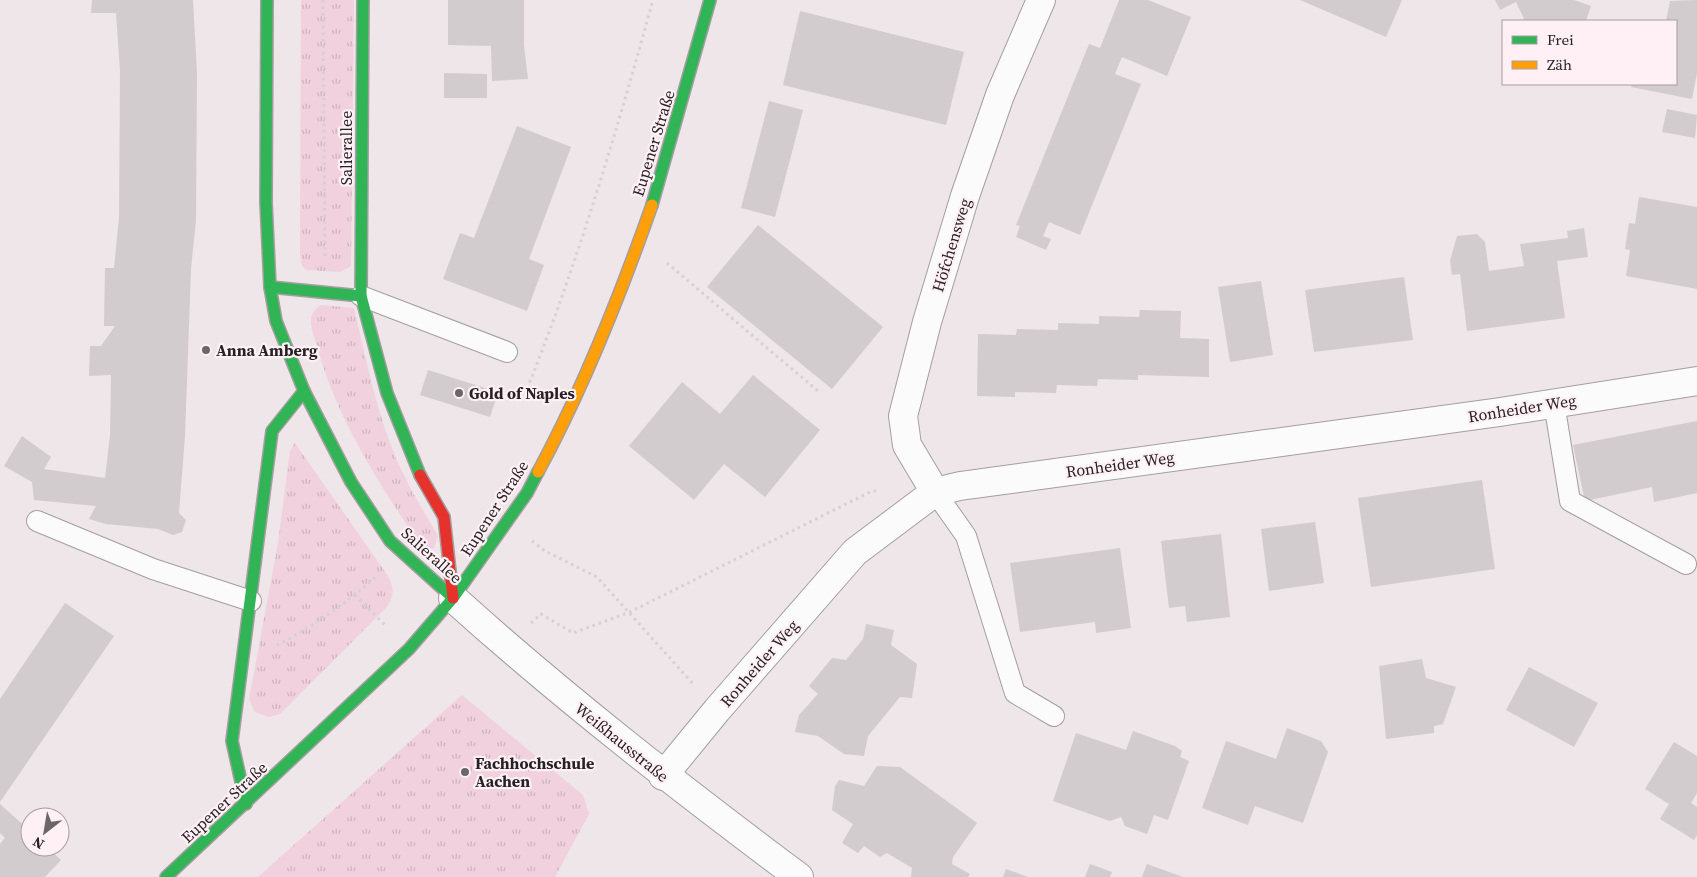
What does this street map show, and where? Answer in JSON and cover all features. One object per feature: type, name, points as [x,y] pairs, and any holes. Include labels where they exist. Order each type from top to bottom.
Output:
[{"type":"street","name":"Salierallee","points":[[268,0],[266,202],[270,287],[276,321],[304,391],[351,482],[390,541],[402,554],[454,598]]},
{"type":"street","name":"Salierallee","points":[[363,0],[361,296],[387,393],[419,474],[444,517],[454,598]]},
{"type":"street","name":"Eupener Straße","points":[[166,877],[246,804],[409,649],[454,598],[527,493],[560,431],[590,364],[657,192],[710,0]]},
{"type":"street","name":"Höfchensweg","points":[[935,492],[907,445],[903,416],[927,322],[965,196],[1000,95],[1041,0]]},
{"type":"street","points":[[270,287],[361,296]]},
{"type":"street","name":"Ronheider Weg","points":[[663,776],[717,710],[855,552],[935,492],[960,486],[1554,403],[1697,381]]},
{"type":"street","points":[[246,804],[232,741],[272,431],[304,391]]},
{"type":"street","name":"Weißhausstraße","points":[[454,598],[506,646],[663,776],[799,877]]},
{"type":"lane","points":[[361,296],[506,352]]},
{"type":"lane","points":[[1554,403],[1570,501],[1686,564]]},
{"type":"lane","points":[[935,492],[966,536],[1016,693],[1054,716]]},
{"type":"lane","points":[[37,522],[153,569],[251,601]]},
{"type":"path","points":[[323,0],[326,292]]},
{"type":"path","points":[[560,431],[529,384],[558,310],[590,214],[652,0]]},
{"type":"path","points":[[639,240],[819,392]]},
{"type":"path","points":[[506,646],[541,614],[573,633],[630,612],[872,491],[881,491]]},
{"type":"path","points":[[508,522],[545,551],[597,577],[717,710]]},
{"type":"path","points":[[241,663],[306,630],[355,595],[402,554]]},
{"type":"path","points":[[355,595],[409,649]]},
{"type":"green space","points":[[301,0],[354,0],[351,266],[340,272],[306,270],[302,266],[300,254]]},
{"type":"green space","points":[[321,305],[354,308],[372,384],[389,440],[416,498],[438,536],[434,548],[425,549],[421,546],[375,475],[347,425],[325,373],[312,330],[312,315]]},
{"type":"green space","points":[[295,443],[388,576],[392,585],[392,593],[385,609],[280,714],[269,717],[255,712],[249,699],[278,543],[290,451]]},
{"type":"green space","name":"Fachhochschule Aachen","points":[[462,695],[583,795],[589,814],[555,877],[258,877]]},
{"type":"building","points":[[92,0],[193,0],[197,72],[196,220],[191,269],[185,436],[179,513],[186,520],[182,532],[173,535],[158,529],[106,524],[89,519],[96,506],[34,500],[32,482],[4,466],[22,436],[51,457],[44,469],[105,478],[110,435],[111,375],[89,376],[90,346],[101,346],[115,326],[104,326],[105,268],[114,268],[119,218],[120,71],[116,13],[91,13]]},
{"type":"building","points":[[448,0],[524,0],[524,46],[528,79],[492,81],[491,46],[448,45]]},
{"type":"building","points":[[1119,0],[1148,0],[1191,17],[1167,76],[1122,57],[1115,74],[1141,84],[1080,235],[1049,222],[1043,236],[1051,239],[1046,250],[1016,237],[1020,226],[1016,225],[1089,44],[1100,48]]},
{"type":"building","points":[[1300,0],[1402,0],[1386,37]]},
{"type":"building","points":[[1495,0],[1574,0],[1591,6],[1586,20],[1525,20],[1516,2],[1500,10]]},
{"type":"building","points":[[1697,0],[1697,73],[1692,99],[1631,87],[1632,85],[1677,85],[1677,20],[1666,20],[1670,1]]},
{"type":"building","points":[[800,11],[964,52],[946,125],[783,85]]},
{"type":"building","points":[[444,73],[487,74],[487,98],[444,98]]},
{"type":"building","points":[[769,101],[803,110],[775,217],[741,208]]},
{"type":"building","points":[[1667,109],[1697,115],[1695,138],[1662,132]]},
{"type":"building","points":[[517,126],[571,147],[529,259],[544,265],[527,311],[443,279],[460,233],[474,238]]},
{"type":"building","points":[[1639,197],[1697,207],[1697,289],[1626,276],[1630,250],[1625,249],[1629,223],[1635,224]]},
{"type":"building","points":[[758,225],[883,327],[832,389],[707,287]]},
{"type":"building","points":[[1584,228],[1588,257],[1557,261],[1565,318],[1467,331],[1460,274],[1452,275],[1450,261],[1457,236],[1477,234],[1485,242],[1489,271],[1524,266],[1520,244],[1568,238],[1567,231]]},
{"type":"building","points":[[1404,277],[1413,340],[1314,352],[1305,290]]},
{"type":"building","points":[[1261,281],[1273,355],[1230,362],[1218,287]]},
{"type":"building","points":[[1140,310],[1181,311],[1180,338],[1209,339],[1209,377],[1138,375],[1138,380],[1098,379],[1097,386],[1057,385],[1056,393],[1015,392],[1015,397],[977,396],[978,334],[1016,335],[1017,329],[1058,330],[1058,323],[1099,324],[1099,316],[1139,317]]},
{"type":"building","name":"Gold of Naples","points":[[428,370],[498,392],[490,417],[420,395]]},
{"type":"building","points":[[753,375],[820,430],[765,497],[724,464],[694,500],[629,446],[682,382],[720,414]]},
{"type":"building","points":[[1697,421],[1697,493],[1654,502],[1652,487],[1585,501],[1573,445]]},
{"type":"building","points":[[1482,480],[1495,569],[1371,587],[1358,498]]},
{"type":"building","points":[[1315,522],[1324,583],[1269,591],[1261,529]]},
{"type":"building","points":[[1221,534],[1230,617],[1187,622],[1185,606],[1169,608],[1161,541]]},
{"type":"building","points":[[1120,548],[1131,628],[1096,633],[1095,622],[1020,632],[1010,563]]},
{"type":"building","points":[[65,603],[114,636],[0,802],[0,699]]},
{"type":"building","points":[[866,624],[894,630],[891,645],[917,664],[912,698],[900,697],[868,736],[864,756],[844,754],[818,736],[795,732],[799,715],[818,694],[809,686],[832,658],[846,660],[863,639]]},
{"type":"building","points":[[1422,659],[1426,678],[1456,687],[1443,724],[1434,726],[1434,733],[1386,739],[1379,666]]},
{"type":"building","points":[[1529,667],[1598,703],[1574,747],[1506,710]]},
{"type":"building","points":[[1287,728],[1321,741],[1328,752],[1303,823],[1255,806],[1248,825],[1202,808],[1226,741],[1276,759]]},
{"type":"building","points":[[1133,731],[1175,746],[1182,751],[1180,757],[1189,761],[1168,820],[1154,815],[1147,834],[1125,826],[1121,817],[1110,821],[1053,801],[1076,733],[1126,750]]},
{"type":"building","points":[[1674,742],[1697,756],[1697,793],[1691,803],[1697,807],[1697,835],[1694,840],[1660,819],[1669,804],[1645,789]]},
{"type":"building","points":[[877,766],[900,767],[977,823],[953,857],[952,864],[970,874],[968,877],[911,877],[912,868],[887,853],[880,857],[864,846],[858,853],[842,843],[853,824],[832,810],[835,786],[839,780],[864,786]]},
{"type":"building","points":[[0,804],[20,822],[20,857],[58,857],[61,860],[45,877],[0,877],[0,844],[5,838],[0,833]]},
{"type":"building","points":[[1090,864],[1112,872],[1110,877],[1085,877]]},
{"type":"building","points":[[1147,864],[1183,877],[1142,877]]},
{"type":"building","points":[[1006,869],[1028,877],[1003,877]]},
{"type":"traffic: fast","points":[[267,0],[266,202],[270,287],[276,321],[304,391],[351,482],[390,541],[453,598]]},
{"type":"traffic: fast","points":[[363,0],[361,296],[387,393],[420,475]]},
{"type":"traffic: fast","points":[[652,205],[710,0]]},
{"type":"traffic: fast","points":[[270,287],[361,296]]},
{"type":"traffic: fast","points":[[246,804],[232,741],[272,431],[304,391]]},
{"type":"traffic: fast","points":[[166,877],[409,649],[453,598],[527,493],[538,472]]},
{"type":"traffic: slow","points":[[538,472],[586,374],[652,205]]},
{"type":"traffic: jam","points":[[420,475],[444,517],[453,598]]},
{"type":"place","name":"Anna Amberg","points":[[206,350]]},
{"type":"place","name":"Gold of Naples","points":[[459,393]]},
{"type":"place","name":"Fachhochschule Aachen","points":[[465,772]]}]
